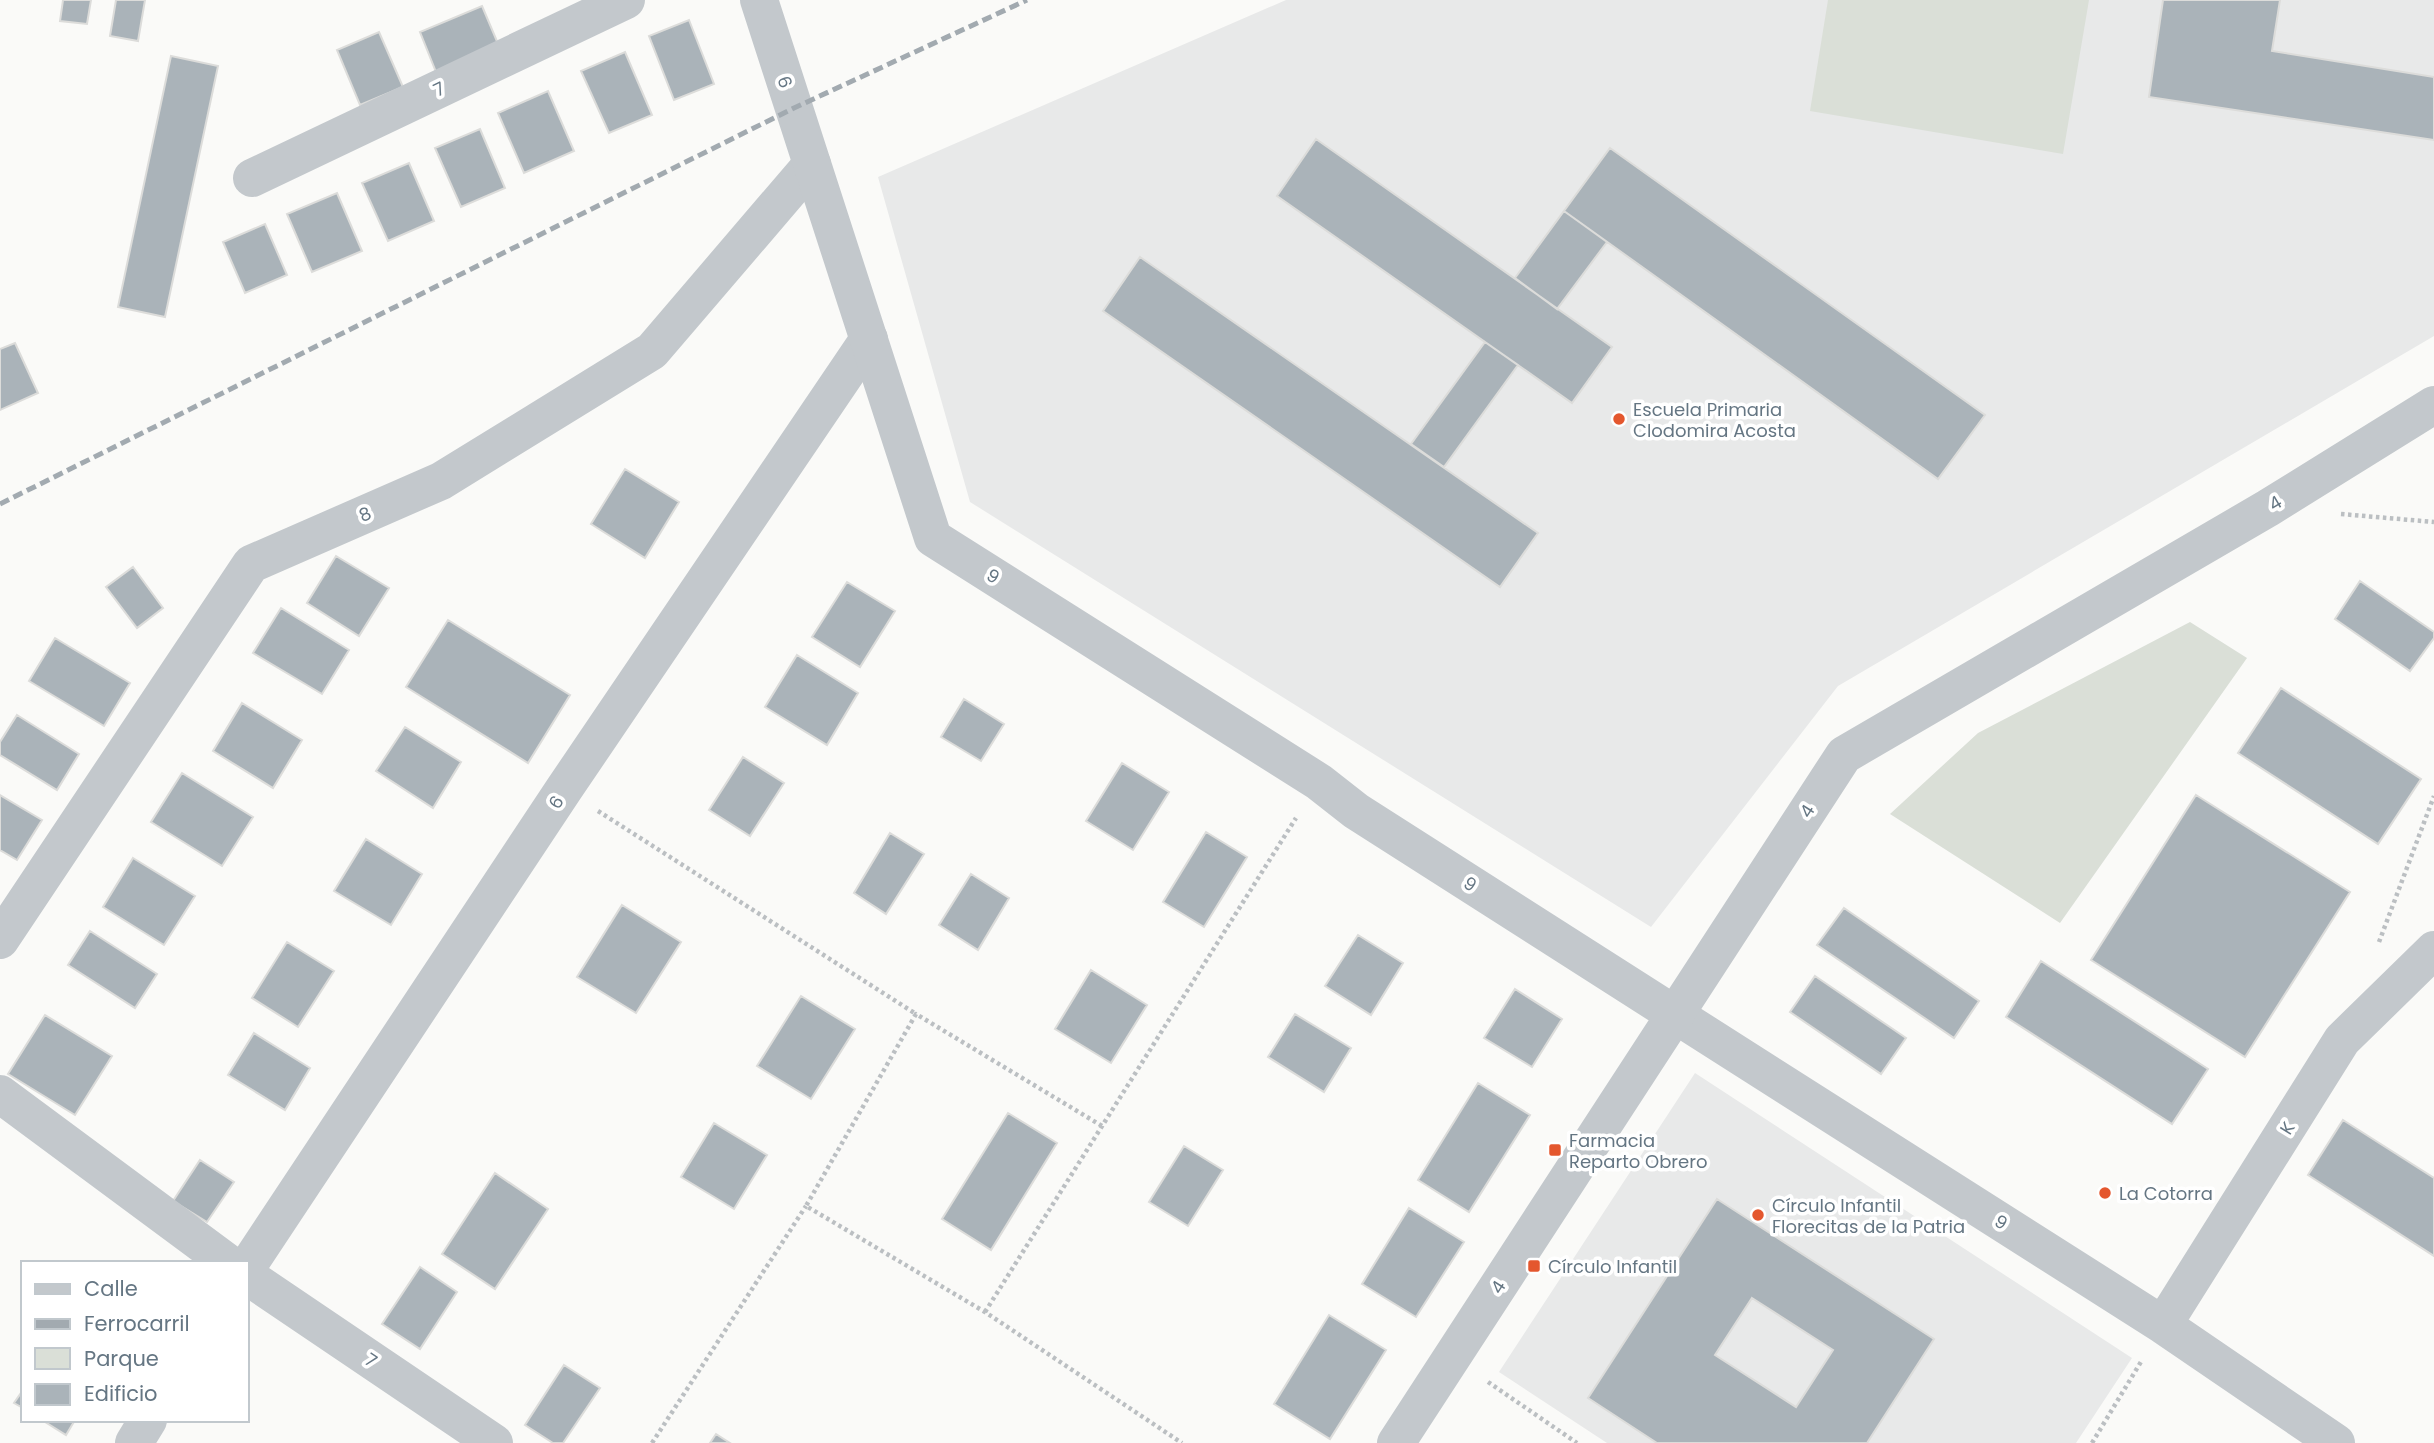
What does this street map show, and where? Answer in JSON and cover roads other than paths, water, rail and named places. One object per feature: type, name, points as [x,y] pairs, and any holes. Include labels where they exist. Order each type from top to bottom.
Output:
[{"type":"street","name":"7","points":[[253,178],[626,0]]},
{"type":"street","name":"6","points":[[759,0],[812,164]]},
{"type":"street","name":"9","points":[[812,164],[933,538],[1319,782],[1356,811],[2164,1325],[2336,1443]]},
{"type":"street","name":"8","points":[[0,940],[251,564],[441,481],[652,351],[812,164]]},
{"type":"street","name":"6","points":[[248,1265],[564,789],[869,339]]},
{"type":"street","name":"4","points":[[1396,1443],[1844,755],[2268,508],[2434,405]]},
{"type":"street","name":"K","points":[[2164,1325],[2342,1040],[2434,950]]},
{"type":"street","points":[[0,1094],[225,1261]]},
{"type":"street","name":"7","points":[[248,1277],[495,1443]]},
{"type":"street","points":[[134,1443],[147,1422]]},
{"type":"railway","points":[[0,504],[794,108],[1027,0]]},
{"type":"place","name":"Escuela Primaria Clodomira Acosta","points":[[1619,419]]},
{"type":"place","name":"Farmacia Reparto Obrero","points":[[1555,1150]]},
{"type":"place","name":"La Cotorra","points":[[2105,1193]]},
{"type":"place","name":"Círculo Infantil Florecitas de la Patria","points":[[1758,1215]]},
{"type":"place","name":"Círculo Infantil","points":[[1534,1266]]}]
